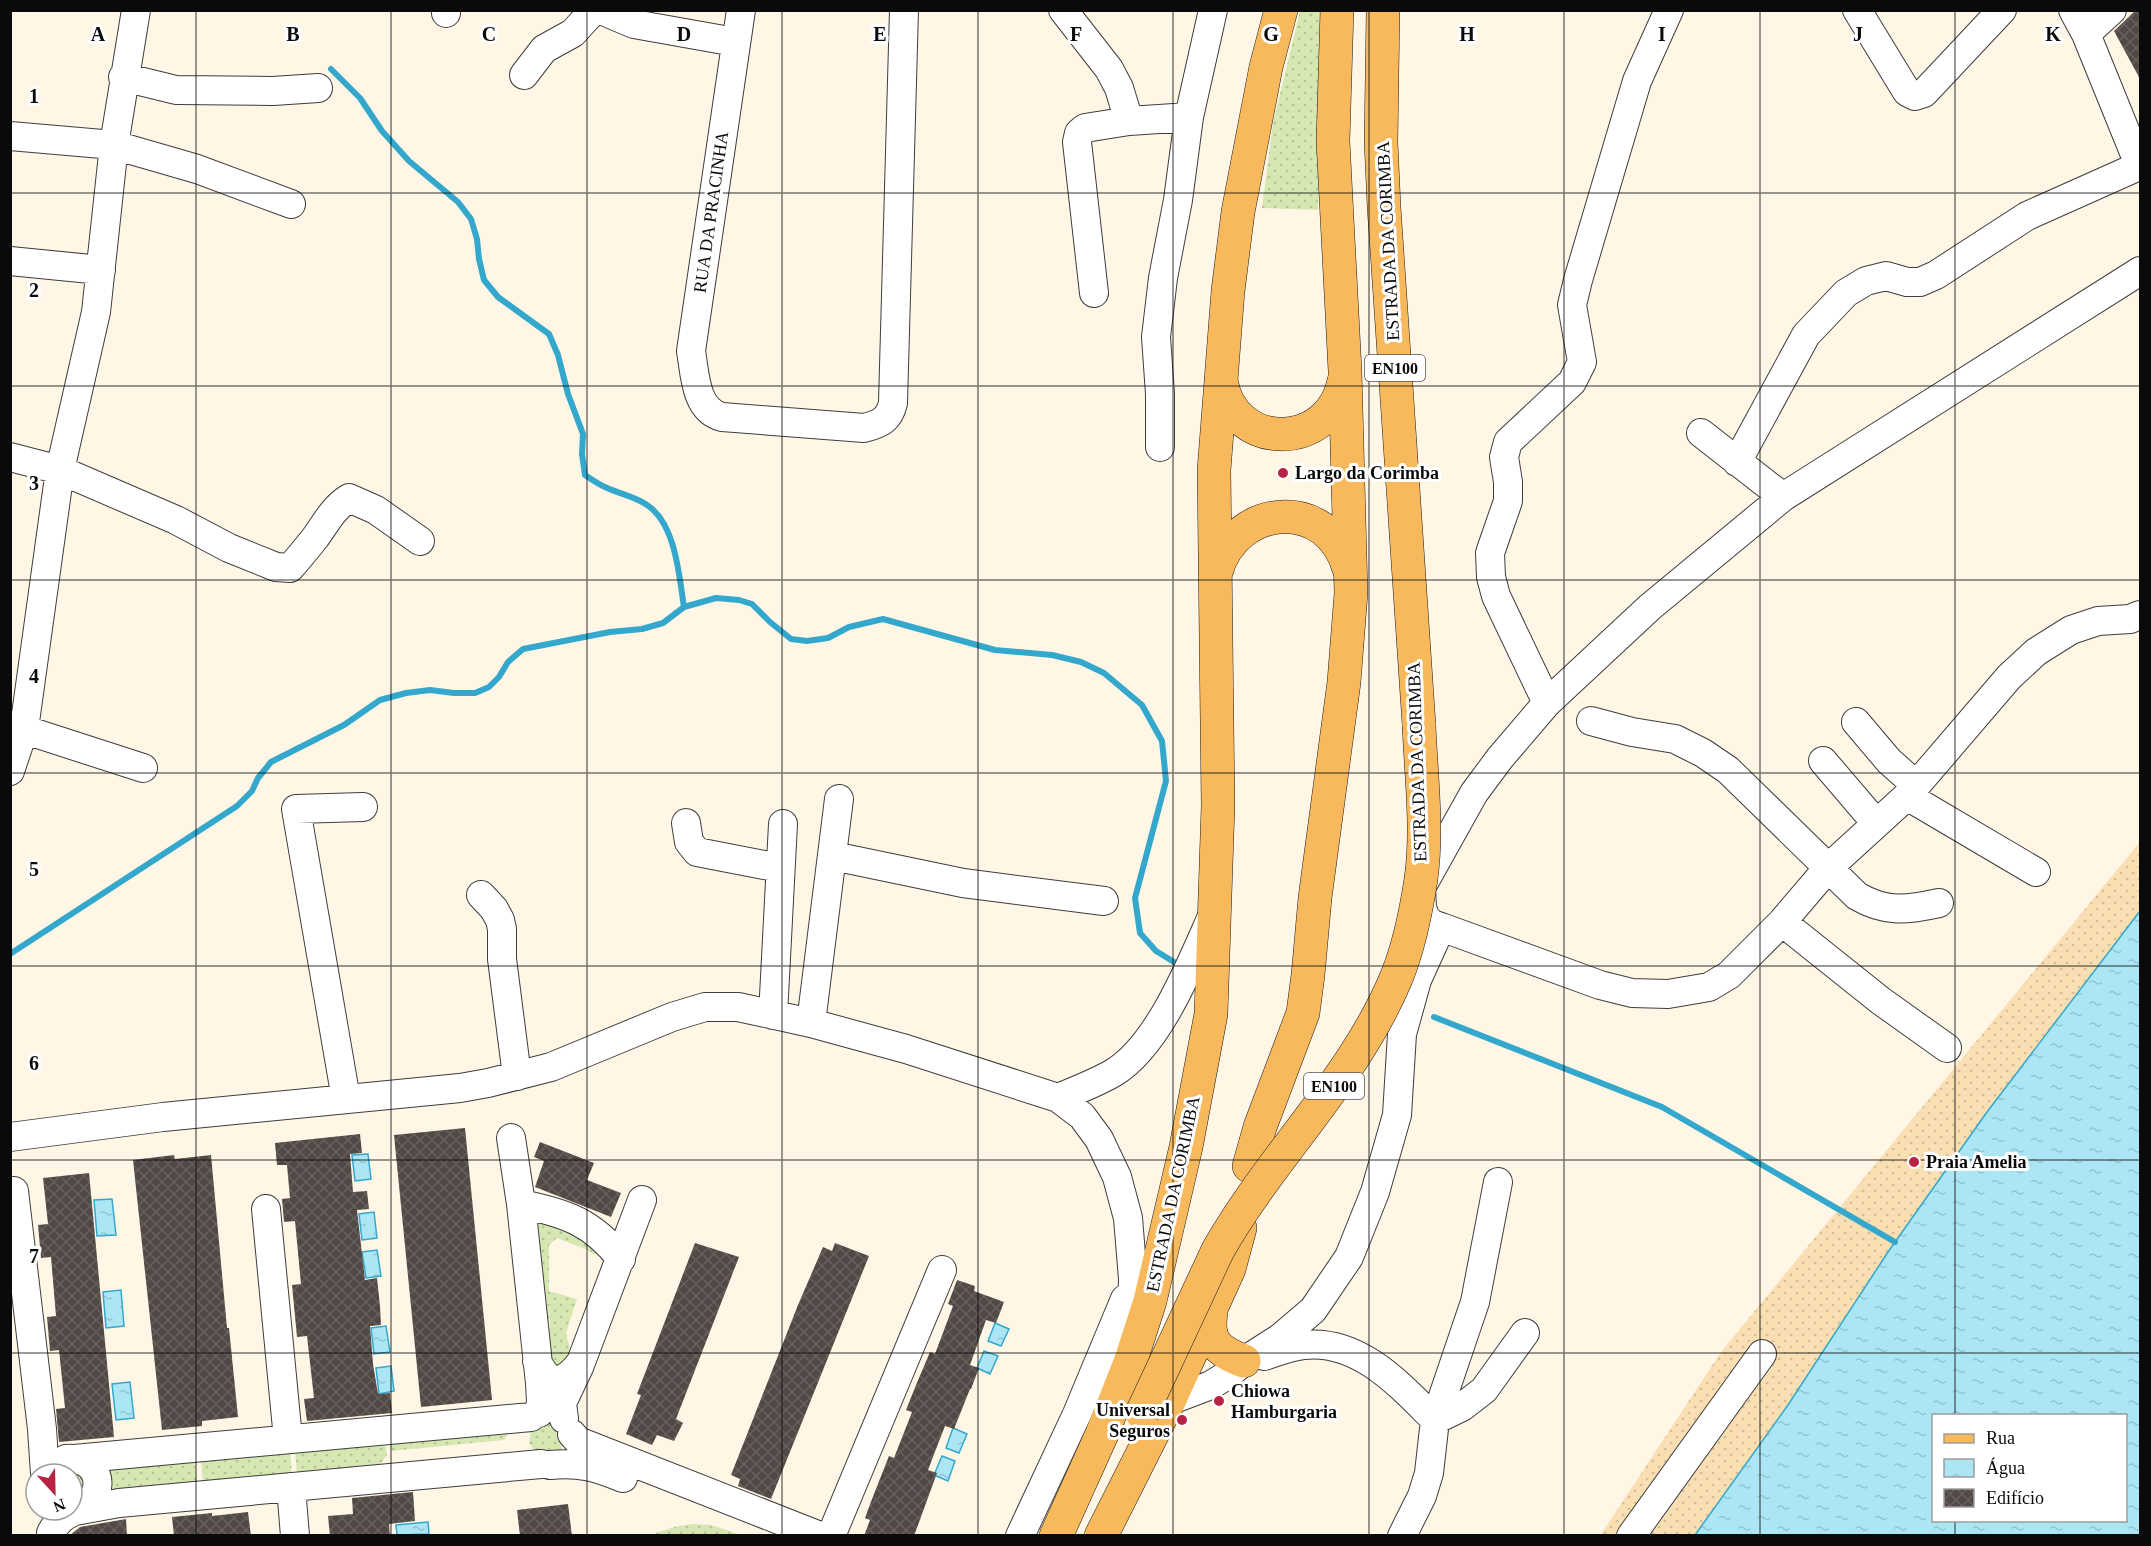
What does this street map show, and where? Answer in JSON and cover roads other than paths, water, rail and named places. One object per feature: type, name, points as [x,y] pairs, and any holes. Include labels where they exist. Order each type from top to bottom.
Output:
[{"type":"main road","points":[[1215,583],[1214,470],[1221,372],[1238,212],[1266,67],[1281,10]]},
{"type":"main road","name":"EN100","points":[[1249,1166],[1260,1126],[1303,1012],[1315,898],[1344,682],[1351,582],[1333,141],[1337,10]]},
{"type":"main road","name":"ESTRADA DA CORIMBA","points":[[1101,1536],[1218,1250],[1270,1171],[1352,1060],[1376,1020],[1397,976],[1411,929],[1421,877],[1424,827],[1419,725],[1384,196],[1381,109],[1383,10]]},
{"type":"main road","points":[[1221,372],[1224,392],[1240,418],[1267,433],[1283,435],[1308,429],[1325,418],[1338,401],[1344,382],[1344,371]]},
{"type":"main road","points":[[1215,583],[1223,551],[1237,534],[1256,522],[1282,516],[1310,522],[1328,533],[1347,560],[1351,582]]},
{"type":"main road","name":"ESTRADA DA CORIMBA","points":[[1056,1536],[1102,1434],[1131,1360],[1150,1301],[1186,1147],[1211,1014],[1218,806],[1215,583]]},
{"type":"main road","name":"ESTRADA DA CORIMBA","points":[[1083,1536],[1212,1306],[1229,1269],[1240,1228]]},
{"type":"main road","name":"EN100","points":[[1212,1306],[1209,1324],[1213,1341],[1225,1354],[1244,1361]]},
{"type":"street","points":[[10,771],[60,470],[96,312],[123,77],[136,10]]},
{"type":"street","points":[[524,75],[543,49],[573,33],[596,10]]},
{"type":"street","points":[[601,10],[634,24],[735,42]]},
{"type":"street","name":"RUA DA PRACINHA","points":[[741,10],[691,351],[698,390],[708,411],[722,417],[864,428],[876,425],[886,419],[891,412],[904,10]]},
{"type":"street","points":[[1063,10],[1109,69],[1119,87],[1129,121]]},
{"type":"street","points":[[1160,447],[1160,394],[1156,337],[1162,278],[1178,200],[1189,117],[1213,10]]},
{"type":"street","points":[[1547,704],[1496,596],[1491,577],[1490,553],[1508,501],[1504,457],[1508,442],[1572,382],[1582,362],[1572,305],[1578,280],[1637,81],[1669,10]]},
{"type":"street","points":[[1857,10],[1906,92],[1916,96],[1924,93],[2002,10]]},
{"type":"street","points":[[1737,462],[1806,335],[1846,293],[1866,281],[1886,276],[1920,282],[1936,275],[2027,216],[2140,166],[2079,22],[2112,10]]},
{"type":"street","points":[[123,77],[176,90],[273,91],[318,88]]},
{"type":"street","points":[[1094,293],[1077,142],[1079,133],[1084,128],[1129,121],[1189,117]]},
{"type":"street","points":[[10,135],[114,145],[197,169],[291,204]]},
{"type":"street","points":[[10,261],[101,270]]},
{"type":"street","points":[[2140,271],[1783,497],[1650,607],[1547,704],[1500,758],[1474,793],[1421,888],[1425,917],[1432,924],[1600,985],[1632,993],[1668,994],[1709,987],[1728,975],[1782,922],[1828,868],[1912,790],[2009,677],[2036,652],[2072,630],[2098,621],[2130,619],[2140,615]]},
{"type":"street","points":[[1701,433],[1783,497]]},
{"type":"street","points":[[10,457],[60,470],[176,520],[229,548],[276,567],[290,568],[316,536],[330,514],[349,498],[376,510],[420,541]]},
{"type":"street","points":[[1591,721],[1632,732],[1675,739],[1703,753],[1728,770],[1857,896],[1869,903],[1886,909],[1911,909],[1939,903]]},
{"type":"street","points":[[1856,722],[1912,790],[2036,872]]},
{"type":"street","points":[[17,727],[143,768]]},
{"type":"street","points":[[1823,760],[1876,823]]},
{"type":"street","points":[[810,1023],[839,799]]},
{"type":"street","points":[[346,1099],[296,809],[363,807]]},
{"type":"street","points":[[686,823],[689,842],[697,852],[780,868]]},
{"type":"street","points":[[773,1015],[783,824]]},
{"type":"street","points":[[833,856],[963,883],[1104,901]]},
{"type":"street","points":[[482,895],[494,909],[502,929],[502,959],[517,1076]]},
{"type":"street","points":[[1059,1098],[1114,1072],[1135,1055],[1150,1036],[1177,991],[1214,911]]},
{"type":"street","points":[[1782,922],[1881,1001],[1947,1048]]},
{"type":"street","points":[[1155,1407],[1211,1385],[1280,1338],[1313,1310],[1349,1257],[1374,1192],[1397,1115],[1402,1034],[1417,980],[1441,927]]},
{"type":"street","points":[[10,1137],[164,1117],[460,1088],[551,1067],[672,1017],[705,1007],[738,1007],[810,1023],[906,1049],[1059,1098],[1082,1116],[1098,1139],[1117,1177],[1128,1218],[1133,1279],[1131,1360]]},
{"type":"street","points":[[511,1138],[521,1204],[541,1402],[551,1421],[572,1442],[565,1457],[558,1462],[545,1465],[533,1462],[526,1456],[519,1440],[525,1423],[551,1421]]},
{"type":"street","points":[[1020,1534],[1091,1383],[1186,1147]]},
{"type":"street","points":[[1402,1536],[1422,1496],[1429,1473],[1435,1420],[1475,1302],[1498,1182]]},
{"type":"street","points":[[14,1191],[43,1440],[47,1451],[56,1462]]},
{"type":"street","points":[[551,1421],[581,1362],[642,1200]]},
{"type":"street","points":[[521,1204],[550,1210],[583,1222],[603,1238],[621,1259]]},
{"type":"street","points":[[266,1209],[288,1439]]},
{"type":"street","points":[[831,1536],[942,1270]]},
{"type":"street","points":[[1435,1420],[1462,1407],[1484,1390],[1525,1333]]},
{"type":"street","points":[[1244,1361],[1304,1345],[1337,1347],[1363,1359],[1397,1381],[1435,1420]]},
{"type":"street","points":[[1631,1536],[1762,1354]]},
{"type":"street","points":[[537,1361],[543,1374],[555,1380],[570,1376],[581,1362]]},
{"type":"street","points":[[84,1464],[288,1439],[551,1421],[578,1441],[820,1536]]},
{"type":"street","points":[[84,1515],[291,1488],[573,1463],[598,1468],[768,1536]]},
{"type":"street","points":[[84,1465],[89,1465],[98,1480],[96,1497],[84,1504]]},
{"type":"street","points":[[291,1488],[295,1536]]},
{"type":"water","points":[[2140,911],[2140,1535],[1695,1535],[1788,1405],[1888,1252],[1987,1112]]},
{"type":"water","points":[[368,1154],[371,1179],[355,1181],[352,1155]]},
{"type":"water","points":[[112,1199],[116,1235],[97,1236],[94,1200]]},
{"type":"water","points":[[374,1212],[377,1238],[362,1240],[359,1214]]},
{"type":"water","points":[[377,1250],[381,1276],[366,1278],[362,1252]]},
{"type":"water","points":[[121,1290],[124,1326],[106,1328],[103,1292]]},
{"type":"water","points":[[995,1323],[1009,1329],[1001,1346],[988,1341]]},
{"type":"water","points":[[386,1326],[390,1352],[374,1354],[371,1328]]},
{"type":"water","points":[[984,1351],[998,1356],[990,1374],[977,1368]]},
{"type":"water","points":[[391,1366],[394,1391],[379,1394],[376,1368]]},
{"type":"water","points":[[130,1382],[134,1418],[116,1420],[112,1384]]},
{"type":"water","points":[[953,1428],[967,1434],[959,1453],[946,1448]]},
{"type":"water","points":[[942,1456],[955,1461],[948,1481],[934,1475]]},
{"type":"water","points":[[428,1522],[429,1534],[397,1535],[396,1525]]},
{"type":"waterway","points":[[331,69],[360,98],[382,131],[409,161],[458,202],[471,219],[484,280],[498,297],[549,334],[583,434],[582,454],[585,475],[602,486],[642,502],[657,514],[670,537],[678,566],[684,607]]},
{"type":"waterway","points":[[10,954],[237,806],[252,791],[258,778],[271,762],[344,725],[380,700],[430,690],[475,693],[489,687],[499,677],[508,662],[523,649],[610,632],[642,629],[663,623],[684,607],[716,598],[739,600],[752,604],[791,639],[807,641],[828,638],[849,627],[883,619],[995,650],[1052,655],[1081,662],[1104,673],[1142,705],[1162,741],[1166,781],[1135,898],[1140,933],[1156,951],[1174,962]]},
{"type":"waterway","points":[[1434,1017],[1662,1107],[1895,1242]]},
{"type":"place","name":"Largo da Corimba","points":[[1283,473]]},
{"type":"place","name":"Praia Amelia","points":[[1914,1162]]},
{"type":"place","name":"Chiowa Hamburgaria","points":[[1219,1401]]},
{"type":"place","name":"Universal Seguros","points":[[1182,1420]]}]
